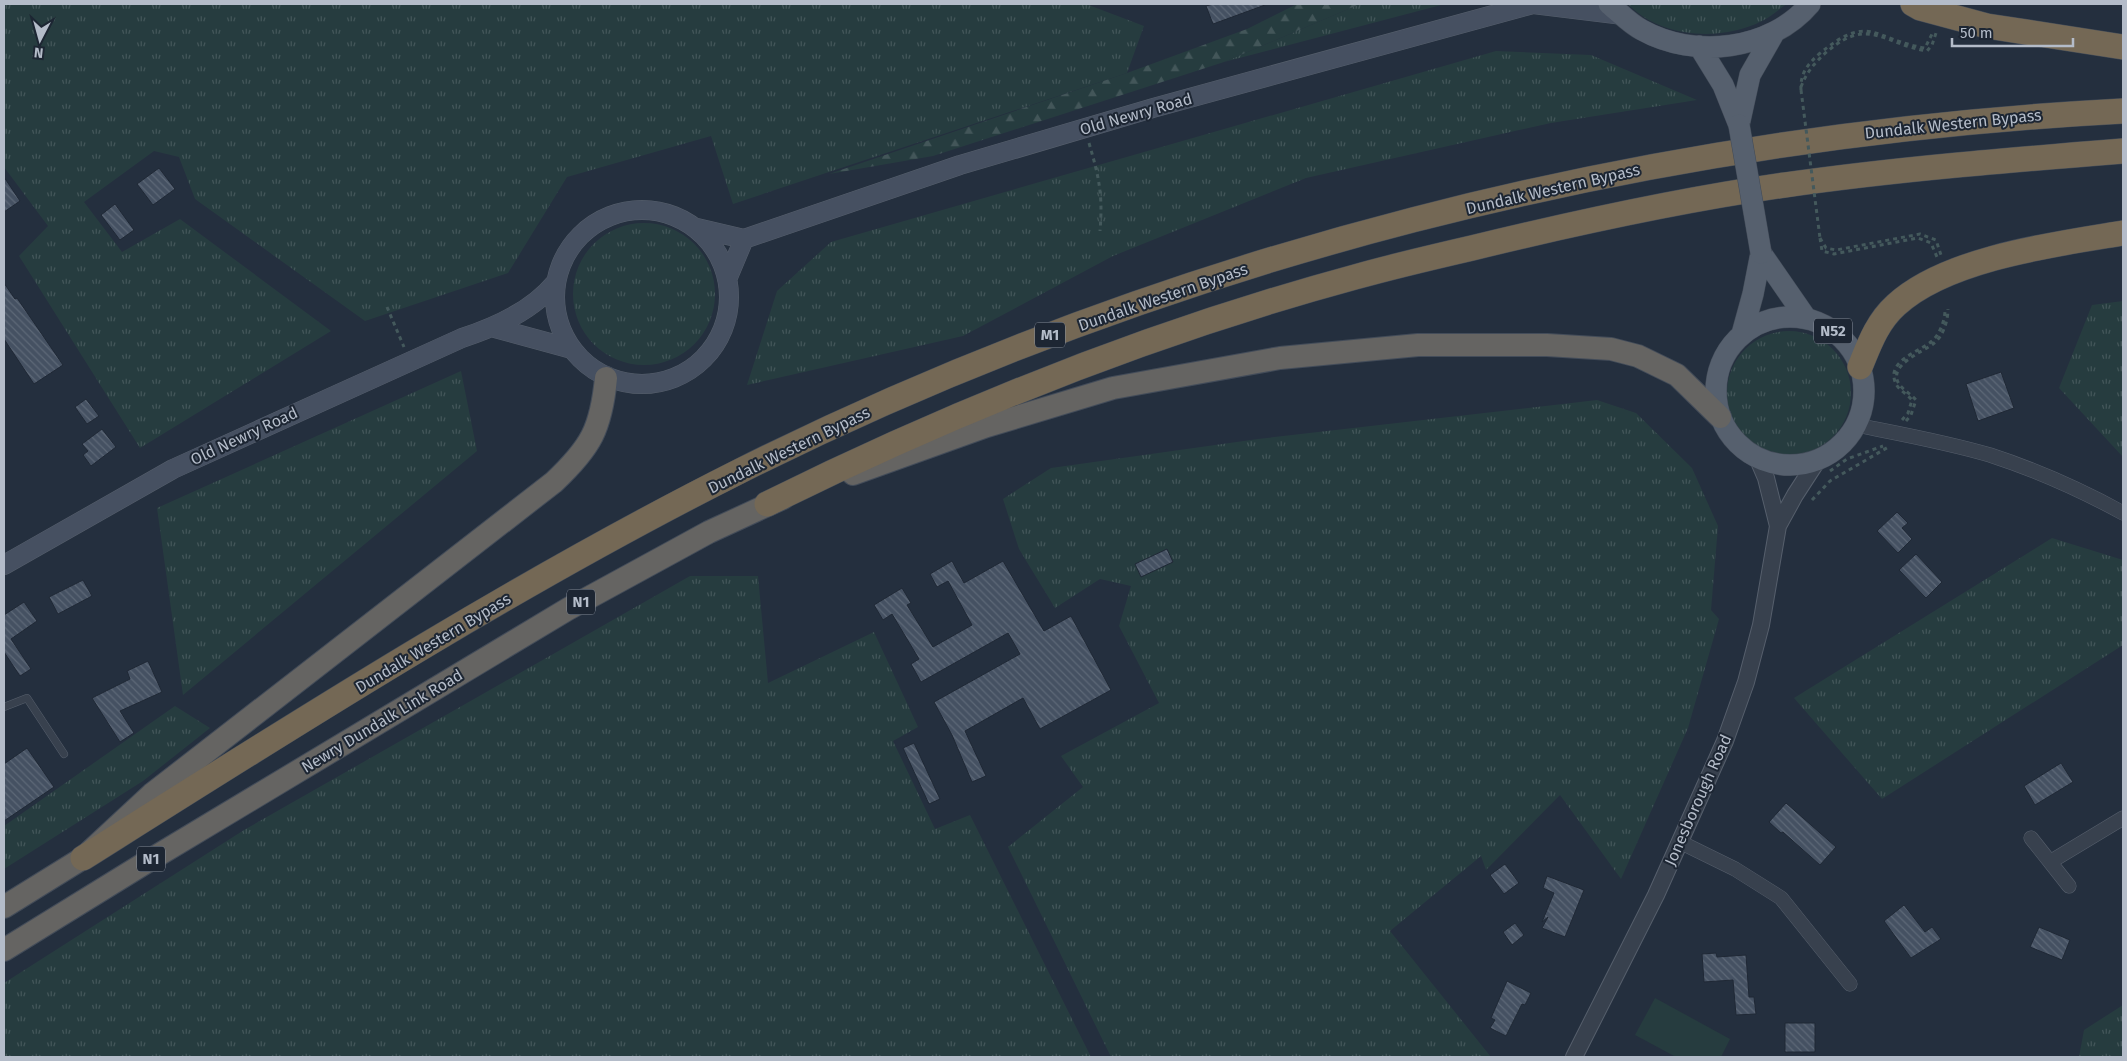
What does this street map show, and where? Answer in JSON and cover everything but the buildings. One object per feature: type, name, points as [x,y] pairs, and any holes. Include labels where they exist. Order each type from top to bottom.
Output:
[{"type":"highway","points":[[1913,4],[1920,8],[1987,26],[2123,47]]},
{"type":"highway","name":"Dundalk Western Bypass","points":[[82,858],[349,693],[550,572],[742,470],[914,390],[1052,335],[1244,269],[1379,228],[1621,172],[1865,133],[2035,116],[2123,111]]},
{"type":"highway","name":"M1","points":[[767,504],[896,443],[1068,371],[1215,319],[1354,277],[1630,212],[1782,185],[1944,165],[2123,151]]},
{"type":"highway","points":[[1860,367],[1876,329],[1895,305],[1921,287],[1963,267],[2012,254],[2123,233]]},
{"type":"highway","name":"Newry Dundalk Link Road","points":[[4,950],[145,862],[568,609],[709,532],[767,504],[987,426],[1113,388],[1280,358],[1408,346],[1547,345],[1611,349],[1638,356],[1677,375],[1720,417]]},
{"type":"highway","points":[[4,907],[82,858],[152,794],[554,482],[577,460],[592,440],[604,404],[606,378]]},
{"type":"main road","name":"Old Newry Road","points":[[744,239],[960,165],[1084,128],[1533,4],[1616,10]]},
{"type":"main road","name":"N52","points":[[1616,10],[1641,30],[1680,45],[1729,47],[1774,33],[1810,4]]},
{"type":"main road","name":"N52","points":[[1739,125],[1750,75],[1774,33]]},
{"type":"main road","name":"N52","points":[[1699,46],[1723,85],[1739,125],[1761,253],[1753,294],[1742,334]]},
{"type":"main road","points":[[697,228],[718,251],[728,277],[730,305],[723,332],[708,355],[687,373],[661,383],[633,384],[606,378],[582,362],[565,340],[555,313],[555,283],[565,254],[584,230],[610,214],[640,209],[655,211],[670,214],[697,228],[744,239],[728,277]]},
{"type":"main road","name":"N52","points":[[1761,253],[1806,318]]},
{"type":"main road","name":"Old Newry Road","points":[[4,565],[173,469],[462,338],[495,328],[546,294],[555,283]]},
{"type":"main road","name":"N52","points":[[1775,318],[1806,318],[1824,325],[1840,336],[1849,346],[1860,367],[1864,385],[1863,405],[1856,424],[1821,467],[1803,463],[1773,463],[1757,457],[1743,448],[1731,436],[1720,417],[1716,401],[1718,372],[1730,346],[1742,334],[1754,326],[1775,318]]},
{"type":"main road","points":[[495,328],[572,349]]},
{"type":"street","points":[[1856,424],[1894,439],[1981,453],[2032,470],[2123,513]]},
{"type":"street","name":"Jonesborough Road","points":[[1757,457],[1766,478],[1778,526]]},
{"type":"street","name":"Jonesborough Road","points":[[1574,1057],[1680,842],[1725,741],[1746,682],[1761,625],[1778,526],[1794,495],[1821,467]]},
{"type":"street","points":[[2050,862],[2123,818]]},
{"type":"street","points":[[2031,838],[2069,886]]},
{"type":"street","points":[[1680,842],[1735,869],[1781,898],[1850,984]]},
{"type":"lane","points":[[4,707],[27,698],[64,754]]},
{"type":"path","points":[[1936,29],[1932,45],[1926,51],[1870,34],[1855,34],[1840,41],[1818,59],[1806,73],[1800,90],[1820,238],[1826,248],[1836,250],[1920,234],[1936,240],[1940,263]]},
{"type":"path","points":[[1084,128],[1100,183],[1102,201],[1100,231]]},
{"type":"path","points":[[386,307],[410,361]]},
{"type":"path","points":[[1808,507],[1830,481],[1894,439],[1908,414],[1912,400],[1896,385],[1894,374],[1898,364],[1932,341],[1947,310]]},
{"type":"path","points":[[1821,467],[1847,459],[1894,439]]},
{"type":"green space","points":[[4,4],[1086,4],[1144,26],[1127,73],[733,204],[711,136],[567,177],[508,273],[365,321],[195,199],[179,157],[154,151],[84,202],[122,252],[180,219],[331,331],[140,448],[19,256],[48,226],[4,167]]},
{"type":"green space","points":[[1297,4],[1360,4],[1224,62],[933,156],[829,174],[1127,73],[1247,29]]},
{"type":"green space","points":[[1360,4],[1445,4],[1224,62]]},
{"type":"green space","points":[[1628,4],[1787,4],[1765,19],[1746,28],[1710,34],[1674,30],[1657,24],[1641,15]]},
{"type":"green space","points":[[1496,51],[1591,55],[1697,100],[1551,123],[1306,178],[1113,256],[963,336],[747,385],[777,291],[831,242]]},
{"type":"green space","points":[[644,223],[658,224],[671,228],[684,235],[694,244],[703,254],[710,267],[714,280],[714,308],[710,321],[703,334],[694,344],[684,353],[671,360],[658,364],[644,365],[630,364],[617,360],[604,353],[594,344],[585,334],[578,321],[574,308],[573,294],[574,280],[578,267],[585,254],[594,244],[604,235],[617,228],[630,224]]},
{"type":"green space","points":[[2123,301],[2123,457],[2059,388],[2092,305]]},
{"type":"green space","points":[[1789,331],[1813,336],[1833,349],[1846,369],[1851,393],[1846,417],[1833,437],[1813,450],[1789,455],[1765,450],[1745,437],[1732,417],[1727,393],[1732,369],[1745,349],[1765,336]]},
{"type":"green space","points":[[461,371],[477,451],[183,695],[157,508]]},
{"type":"green space","points":[[1597,400],[1636,413],[1692,468],[1718,526],[1711,610],[1719,619],[1688,728],[1621,879],[1560,795],[1486,870],[1481,856],[1390,931],[1491,1057],[1111,1057],[1008,847],[1083,787],[1061,756],[1159,703],[1119,626],[1131,586],[1100,579],[1055,608],[1019,549],[1003,499],[1051,468],[1258,439]]},
{"type":"green space","points":[[2052,538],[2123,560],[2123,645],[1882,799],[1794,698]]},
{"type":"green space","points":[[690,576],[758,576],[768,683],[874,632],[918,727],[893,741],[935,829],[970,815],[1091,1057],[4,1057],[4,983],[244,830]]},
{"type":"green space","points":[[175,706],[210,728],[143,781],[4,869],[4,826]]},
{"type":"green space","points":[[1655,998],[1730,1039],[1721,1057],[1676,1057],[1635,1035]]},
{"type":"green space","points":[[2123,1005],[2123,1057],[2079,1057],[2084,1030]]}]
